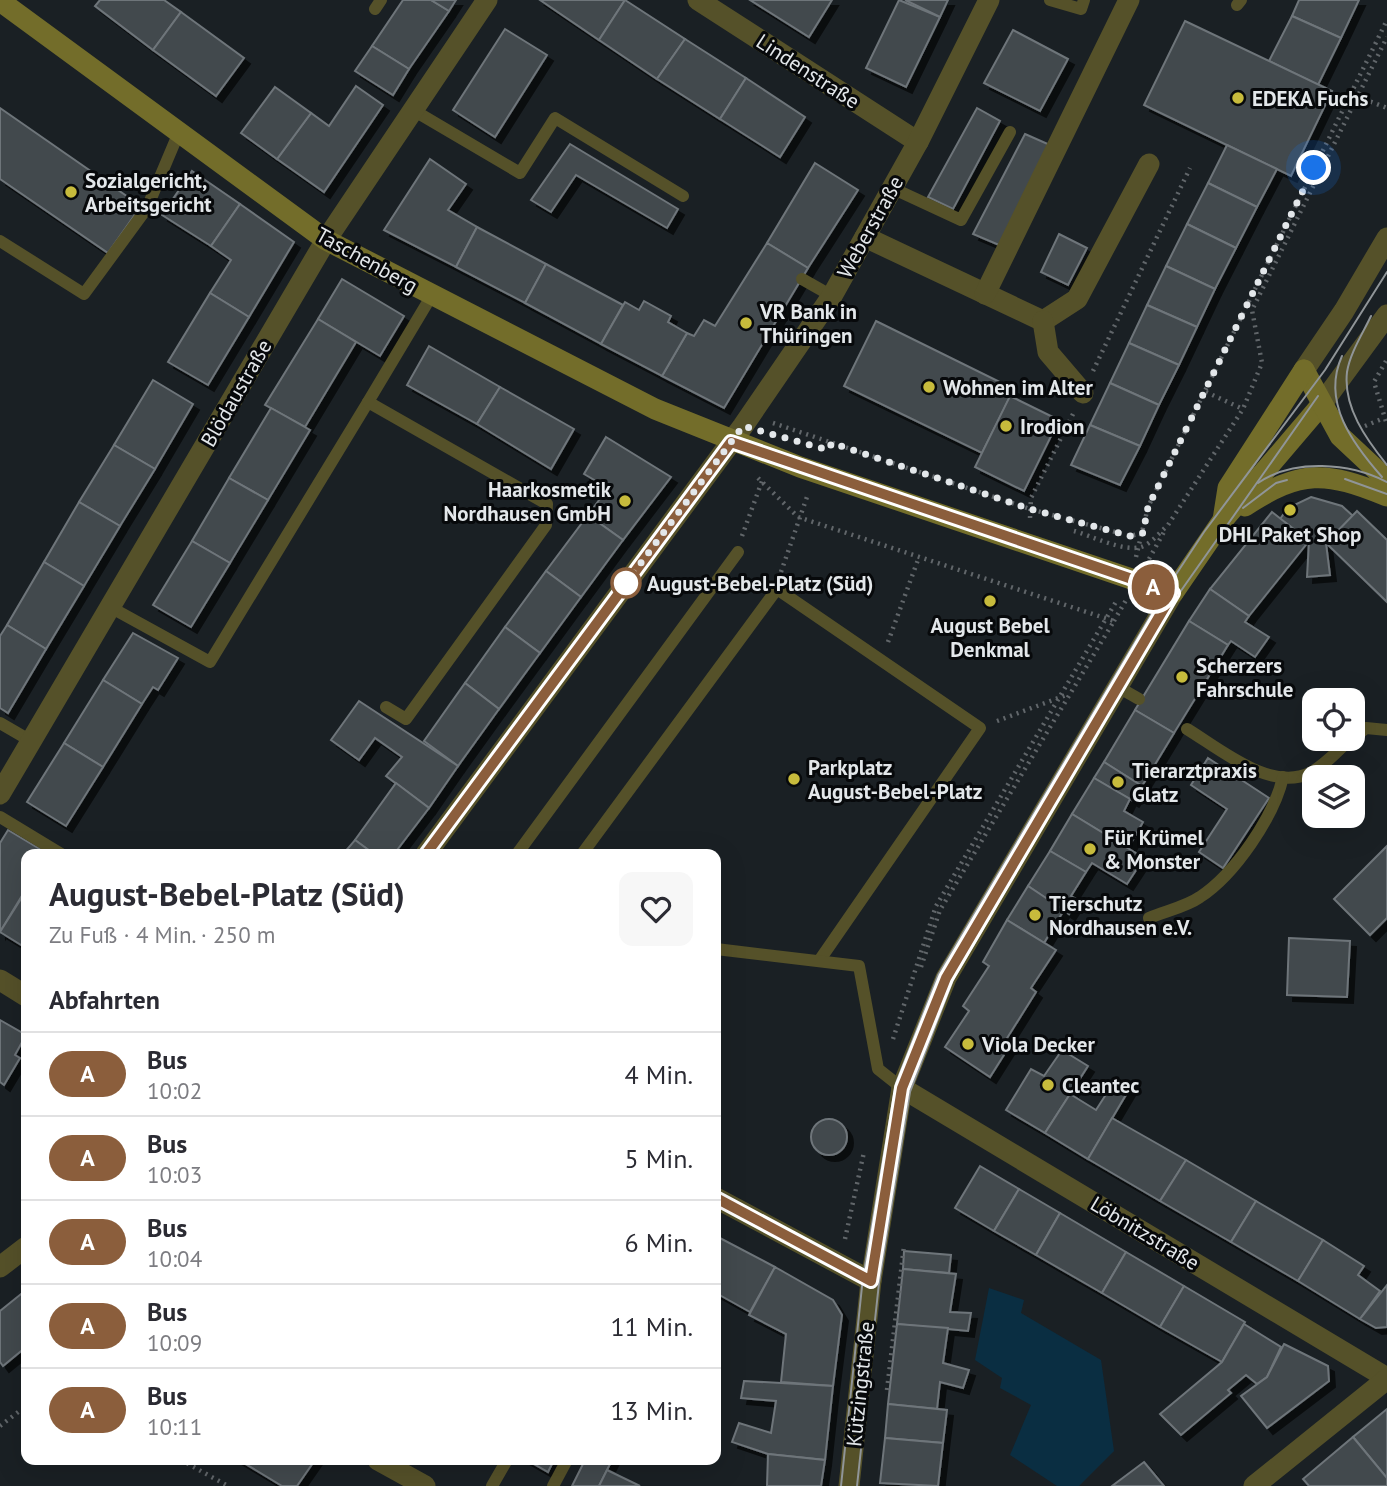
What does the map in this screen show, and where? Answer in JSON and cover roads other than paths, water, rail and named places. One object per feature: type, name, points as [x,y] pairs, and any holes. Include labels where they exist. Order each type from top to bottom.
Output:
[{"type":"main road","name":"Taschenberg","points":[[0,1],[326,240],[655,409],[731,442],[1173,593]]},
{"type":"main road","points":[[1304,370],[1340,436],[1387,480]]},
{"type":"main road","points":[[1224,519],[1228,488],[1304,370]]},
{"type":"main road","points":[[1173,593],[1224,519],[1321,405]]},
{"type":"main road","points":[[1224,519],[1277,485],[1313,475],[1353,482],[1387,496]]},
{"type":"street","name":"Blödaustraße","points":[[0,794],[326,240],[487,0]]},
{"type":"street","name":"Lindenstraße","points":[[698,0],[918,142]]},
{"type":"street","name":"Weberstraße","points":[[430,849],[750,416],[832,296],[918,142],[989,0]]},
{"type":"street","points":[[985,294],[1129,0]]},
{"type":"street","points":[[1043,321],[1077,299],[1149,163]]},
{"type":"street","points":[[865,237],[1043,321]]},
{"type":"street","points":[[1304,370],[1344,312],[1387,238]]},
{"type":"street","points":[[1321,405],[1387,314]]},
{"type":"street","points":[[1043,321],[1048,352],[1083,393]]},
{"type":"street","name":"Kützingstraße","points":[[849,1486],[871,1281],[902,1088],[946,978],[1173,593]]},
{"type":"street","points":[[0,980],[21,993]]},
{"type":"street","name":"Löbnitzstraße","points":[[902,1088],[1387,1378]]},
{"type":"street","points":[[721,1201],[871,1281]]},
{"type":"street","points":[[0,1267],[21,1251]]},
{"type":"street","points":[[1254,1486],[1387,1378]]},
{"type":"street","points":[[384,1465],[400,1480],[425,1486]]},
{"type":"lane","points":[[1051,0],[1081,9],[1084,0]]},
{"type":"lane","points":[[413,110],[520,173],[555,118],[683,196]]},
{"type":"lane","points":[[0,241],[85,294],[147,208],[179,132]]},
{"type":"lane","points":[[892,188],[961,220],[1010,132]]},
{"type":"lane","points":[[802,279],[832,296]]},
{"type":"lane","points":[[110,607],[210,662],[432,295]]},
{"type":"lane","points":[[368,402],[547,504],[546,525],[406,719],[386,707]]},
{"type":"lane","points":[[521,849],[738,552]]},
{"type":"lane","points":[[586,849],[777,589],[979,728],[819,961]]},
{"type":"lane","points":[[1118,687],[1139,699]]},
{"type":"lane","points":[[0,723],[31,741]]},
{"type":"lane","points":[[1188,729],[1272,776],[1292,778],[1310,772],[1336,751]]},
{"type":"lane","points":[[1365,729],[1387,730]]},
{"type":"lane","points":[[1149,918],[1199,898],[1234,867],[1278,799],[1283,777]]},
{"type":"lane","points":[[0,817],[53,849]]},
{"type":"lane","points":[[721,950],[859,966],[878,1069],[902,1088]]},
{"type":"lane","points":[[492,1486],[504,1465]]},
{"type":"lane","points":[[553,1486],[564,1465]]},
{"type":"tram line","points":[[841,1486],[863,1277],[896,1083],[938,975],[1165,591],[1204,532],[1325,370],[1387,272]]},
{"type":"tram line","points":[[1371,316],[1351,358],[1347,385],[1352,410],[1371,444],[1387,465]]},
{"type":"tram line","points":[[1342,356],[1336,373],[1338,406],[1351,436],[1382,477]]},
{"type":"tram line","points":[[857,1486],[879,1283],[910,1092],[953,980],[1178,595],[1318,396]]},
{"type":"tram line","points":[[1258,483],[1288,470],[1322,466],[1356,471],[1387,482]]},
{"type":"tram line","points":[[1345,479],[1387,494]]},
{"type":"tram line","points":[[1243,508],[1276,483],[1287,480]]},
{"type":"place","name":"EDEKA Fuchs","points":[[1238,98]]},
{"type":"place","name":"Sozialgericht, Arbeitsgericht","points":[[71,192]]},
{"type":"place","name":"VR Bank in Thüringen","points":[[746,323]]},
{"type":"place","name":"Wohnen im Alter","points":[[929,387]]},
{"type":"place","name":"Irodion","points":[[1006,426]]},
{"type":"place","name":"Haarkosmetik Nordhausen GmbH","points":[[625,501]]},
{"type":"place","name":"DHL Paket Shop","points":[[1290,510]]},
{"type":"place","name":"August-Bebel-Platz (Süd)","points":[[626,583]]},
{"type":"place","name":"August Bebel Denkmal","points":[[990,601]]},
{"type":"place","name":"Scherzers Fahrschule","points":[[1182,677]]},
{"type":"place","name":"Parkplatz August-Bebel-Platz","points":[[794,779]]},
{"type":"place","name":"Tierarztpraxis Glatz","points":[[1118,782]]},
{"type":"place","name":"Für Krümel & Monster","points":[[1090,849]]},
{"type":"place","name":"Tierschutz Nordhausen e.V.","points":[[1035,915]]},
{"type":"place","name":"Viola Decker","points":[[968,1044]]},
{"type":"place","name":"Cleantec","points":[[1048,1085]]}]
